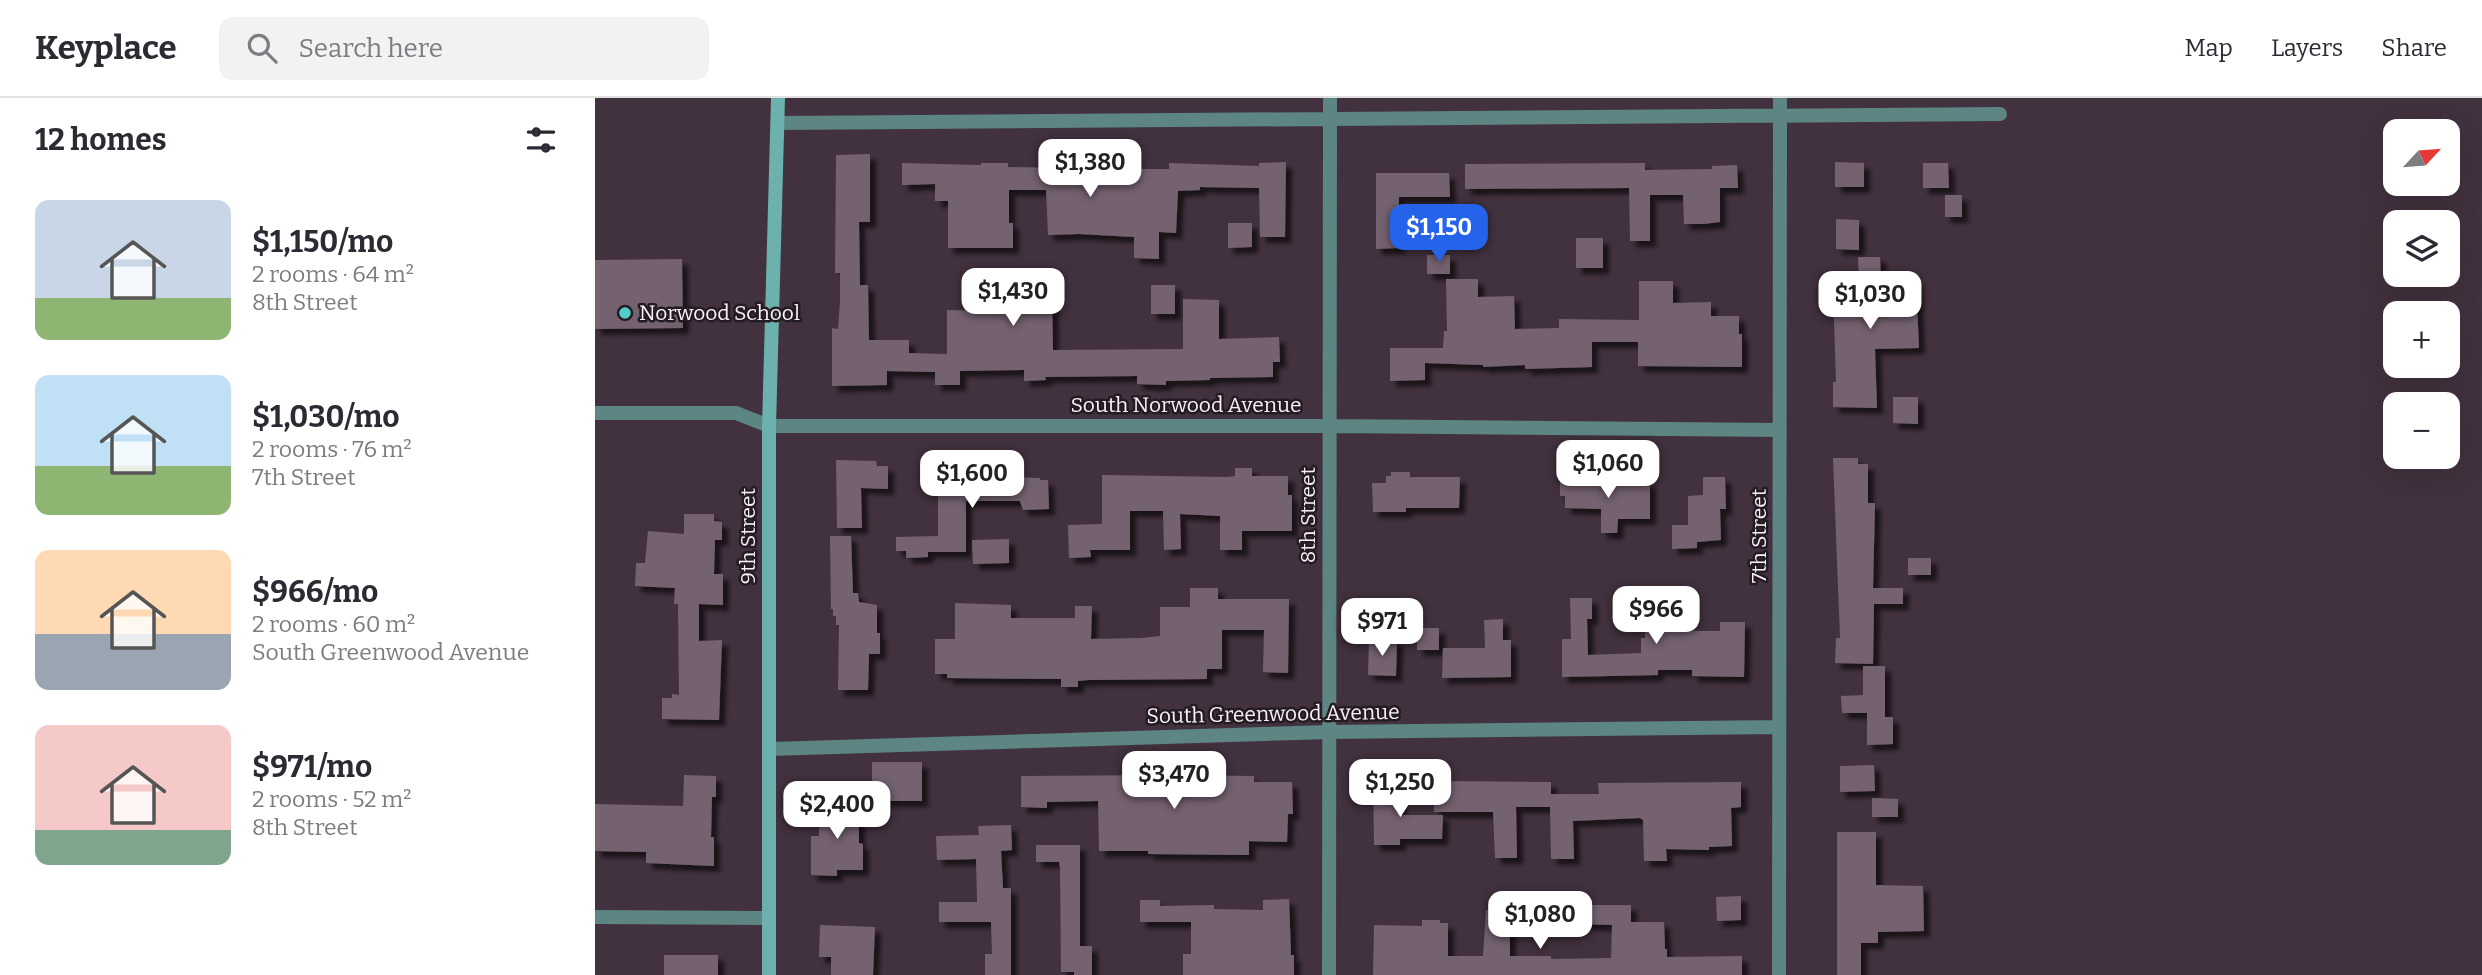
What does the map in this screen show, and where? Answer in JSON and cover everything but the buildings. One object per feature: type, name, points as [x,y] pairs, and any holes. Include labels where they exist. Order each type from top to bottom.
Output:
[{"type":"street","name":"9th Street","points":[[769,975],[769,426],[778,98]]},
{"type":"street","name":"8th Street","points":[[1329,975],[1331,98]]},
{"type":"street","name":"7th Street","points":[[1779,975],[1780,98]]},
{"type":"street","points":[[778,123],[2000,114]]},
{"type":"street","name":"South Norwood Avenue","points":[[595,413],[736,413],[769,426],[1330,426],[1780,430]]},
{"type":"street","name":"South Greenwood Avenue","points":[[769,749],[1329,732],[1779,727]]},
{"type":"street","points":[[595,917],[769,918]]},
{"type":"place","name":"Norwood School","points":[[625,313]]}]
